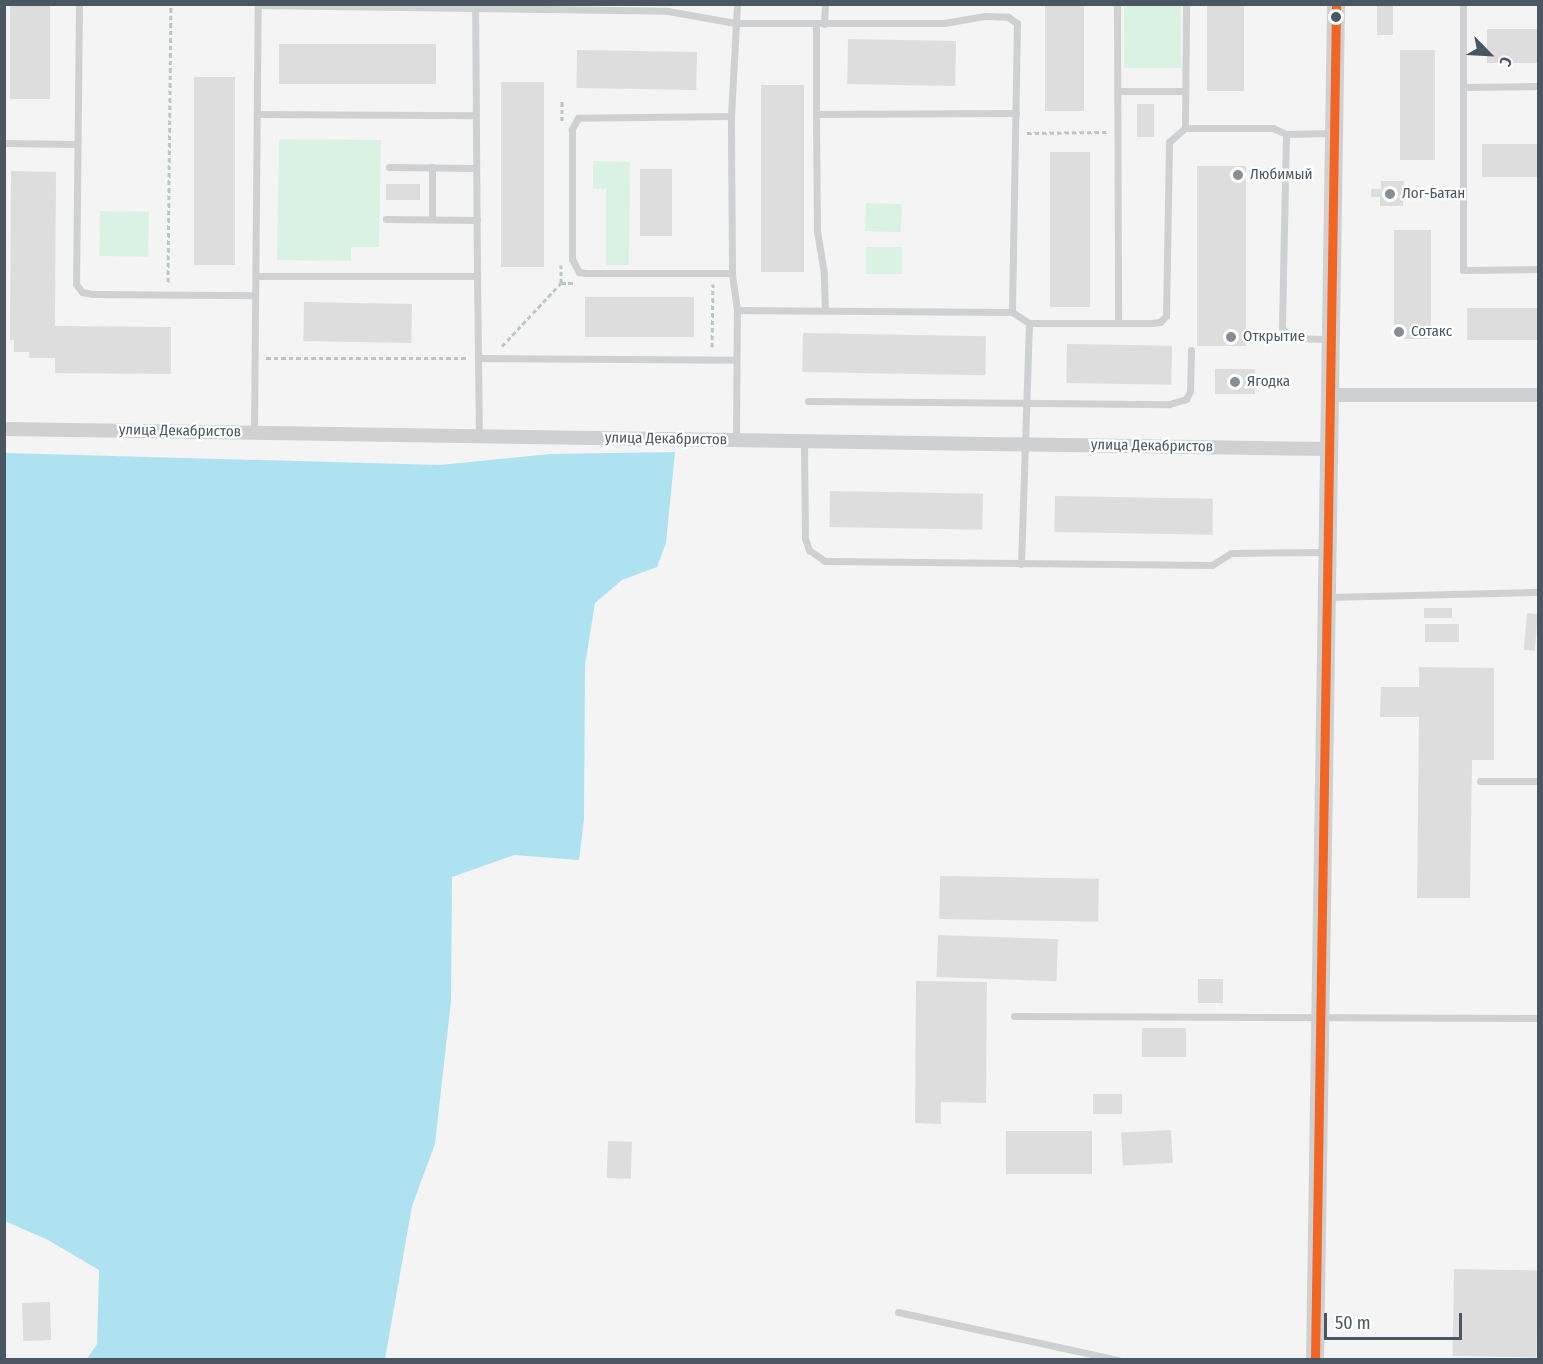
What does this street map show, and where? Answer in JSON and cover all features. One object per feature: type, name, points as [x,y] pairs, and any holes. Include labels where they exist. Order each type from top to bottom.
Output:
[{"type":"street","points":[[1316,1359],[1325,597],[1336,4]]},
{"type":"street","points":[[1330,395],[1539,395]]},
{"type":"street","name":"улица Декабристов","points":[[4,429],[1328,448]]},
{"type":"lane","points":[[79,4],[76,284],[82,292],[92,294],[255,295]]},
{"type":"lane","points":[[254,432],[258,4],[668,11],[735,23],[944,23],[984,16],[1008,17],[1017,23],[1012,312]]},
{"type":"lane","points":[[736,440],[737,310],[732,273],[731,116],[737,4]]},
{"type":"lane","points":[[825,4],[825,24]]},
{"type":"lane","points":[[1117,4],[1118,323]]},
{"type":"lane","points":[[1185,128],[1186,4]]},
{"type":"lane","points":[[1463,4],[1463,270],[1539,269]]},
{"type":"lane","points":[[475,8],[479,436]]},
{"type":"lane","points":[[816,23],[816,231],[824,273],[825,310]]},
{"type":"lane","points":[[1463,87],[1539,86]]},
{"type":"lane","points":[[1118,91],[1185,91]]},
{"type":"lane","points":[[816,114],[1016,113]]},
{"type":"lane","points":[[257,114],[476,115]]},
{"type":"lane","points":[[731,116],[578,118],[572,129],[572,259],[579,272],[586,273],[732,273]]},
{"type":"lane","points":[[737,310],[1012,312],[1029,323],[1160,322],[1166,316],[1169,142],[1185,128],[1273,128],[1286,134],[1334,133]]},
{"type":"lane","points":[[1286,134],[1282,328],[1292,338],[1331,339]]},
{"type":"lane","points":[[4,143],[76,144]]},
{"type":"lane","points":[[389,167],[476,168]]},
{"type":"lane","points":[[432,167],[432,219]]},
{"type":"lane","points":[[386,219],[477,220]]},
{"type":"lane","points":[[256,276],[477,276]]},
{"type":"lane","points":[[1021,564],[1023,479],[1028,444],[1029,323]]},
{"type":"lane","points":[[808,401],[1180,403],[1190,391],[1191,350]]},
{"type":"lane","points":[[478,358],[736,360]]},
{"type":"lane","points":[[804,442],[805,538],[816,556],[825,561],[1212,565],[1231,553],[1326,552]]},
{"type":"lane","points":[[1325,597],[1539,592]]},
{"type":"lane","points":[[1480,781],[1539,781]]},
{"type":"lane","points":[[1014,1016],[1539,1018]]},
{"type":"lane","points":[[898,1312],[1118,1359]]},
{"type":"path","points":[[168,295],[171,4]]},
{"type":"path","points":[[562,100],[562,123]]},
{"type":"path","points":[[1015,133],[1118,132]]},
{"type":"path","points":[[490,358],[561,283],[561,260]]},
{"type":"path","points":[[561,283],[585,284]]},
{"type":"path","points":[[701,284],[713,284],[712,360]]},
{"type":"path","points":[[255,358],[478,358]]},
{"type":"green space","points":[[1124,5],[1181,5],[1181,68],[1124,68]]},
{"type":"green space","points":[[279,139],[381,140],[379,247],[351,247],[351,261],[277,260]]},
{"type":"green space","points":[[593,161],[630,162],[629,265],[606,265],[606,189],[593,189]]},
{"type":"green space","points":[[866,203],[902,204],[901,232],[865,231]]},
{"type":"green space","points":[[100,211],[149,212],[148,257],[99,256]]},
{"type":"green space","points":[[866,247],[902,247],[902,274],[866,274]]},
{"type":"water","points":[[675,452],[666,543],[657,567],[622,580],[595,603],[585,665],[584,819],[579,860],[514,855],[452,877],[451,1001],[435,1144],[412,1206],[385,1359],[87,1359],[97,1344],[99,1270],[48,1240],[5,1221],[5,453],[440,465],[550,454]]},
{"type":"building","points":[[10,4],[50,4],[50,99],[10,99]]},
{"type":"building","points":[[1045,4],[1084,4],[1084,111],[1045,111]]},
{"type":"building","points":[[1207,4],[1244,4],[1244,91],[1207,91]]},
{"type":"building","points":[[1377,4],[1393,4],[1393,35],[1377,35]]},
{"type":"building","points":[[1487,29],[1538,29],[1538,63],[1487,63]]},
{"type":"building","points":[[848,39],[956,41],[955,86],[847,84]]},
{"type":"building","points":[[279,44],[436,44],[436,84],[279,84]]},
{"type":"building","points":[[577,50],[697,52],[696,90],[576,88]]},
{"type":"building","points":[[1400,50],[1435,50],[1435,160],[1400,160]]},
{"type":"building","points":[[194,77],[235,77],[235,265],[194,265]]},
{"type":"building","points":[[501,82],[544,82],[544,267],[501,267]]},
{"type":"building","points":[[761,85],[804,85],[804,272],[761,272]]},
{"type":"building","points":[[1137,104],[1154,104],[1154,137],[1137,137]]},
{"type":"building","points":[[1482,144],[1538,144],[1538,177],[1482,177]]},
{"type":"building","points":[[1050,152],[1090,152],[1090,307],[1050,307]]},
{"type":"building","points":[[1197,166],[1246,166],[1246,346],[1197,346]]},
{"type":"building","points":[[640,169],[672,169],[672,236],[640,236]]},
{"type":"building","points":[[11,171],[56,172],[55,326],[171,327],[171,374],[55,373],[55,358],[29,358],[29,352],[14,352],[14,340],[10,340]]},
{"type":"building","points":[[1381,181],[1404,181],[1403,206],[1380,206],[1380,197],[1371,197],[1371,189],[1381,189]]},
{"type":"building","points":[[386,184],[420,184],[420,200],[386,200]]},
{"type":"building","points":[[1394,230],[1431,230],[1431,339],[1394,339]]},
{"type":"building","points":[[585,297],[694,297],[694,337],[585,337]]},
{"type":"building","points":[[304,302],[412,304],[411,343],[303,341]]},
{"type":"building","points":[[1467,308],[1538,308],[1538,340],[1467,340]]},
{"type":"building","points":[[803,333],[986,336],[985,375],[802,372]]},
{"type":"building","points":[[1067,344],[1172,346],[1171,385],[1066,383]]},
{"type":"building","name":"Ягодка","points":[[1215,369],[1255,369],[1255,394],[1215,394]]},
{"type":"building","points":[[830,491],[983,494],[982,530],[829,527]]},
{"type":"building","points":[[1055,496],[1213,499],[1212,535],[1054,532]]},
{"type":"building","points":[[1424,608],[1452,608],[1452,618],[1424,618]]},
{"type":"building","points":[[1527,613],[1538,614],[1535,651],[1524,650]]},
{"type":"building","points":[[1425,624],[1459,624],[1459,642],[1425,642]]},
{"type":"building","points":[[1419,667],[1494,668],[1494,760],[1472,760],[1470,898],[1417,898],[1419,717],[1380,717],[1381,687],[1419,687]]},
{"type":"building","points":[[940,876],[1099,879],[1098,922],[939,919]]},
{"type":"building","points":[[938,935],[1058,939],[1056,981],[937,977]]},
{"type":"building","points":[[1198,979],[1223,979],[1223,1003],[1198,1003]]},
{"type":"building","points":[[916,981],[987,982],[986,1103],[941,1102],[941,1124],[915,1123]]},
{"type":"building","points":[[1142,1028],[1186,1028],[1186,1057],[1142,1057]]},
{"type":"building","points":[[1093,1094],[1122,1094],[1122,1114],[1093,1114]]},
{"type":"building","points":[[1171,1130],[1173,1163],[1123,1166],[1121,1133]]},
{"type":"building","points":[[1006,1131],[1092,1131],[1092,1174],[1006,1174]]},
{"type":"building","points":[[608,1141],[632,1142],[631,1179],[607,1178]]},
{"type":"building","points":[[1454,1269],[1538,1270],[1536,1357],[1452,1356]]},
{"type":"building","points":[[50,1302],[51,1340],[23,1341],[22,1303]]},
{"type":"transit line","points":[[1315,1360],[1336,4]]},
{"type":"place","name":"Любимый","points":[[1238,175]]},
{"type":"place","name":"Лог-Батан","points":[[1390,194]]},
{"type":"place","name":"Сотакс","points":[[1399,332]]},
{"type":"place","name":"Открытие","points":[[1231,337]]},
{"type":"place","name":"Ягодка","points":[[1235,382]]}]
